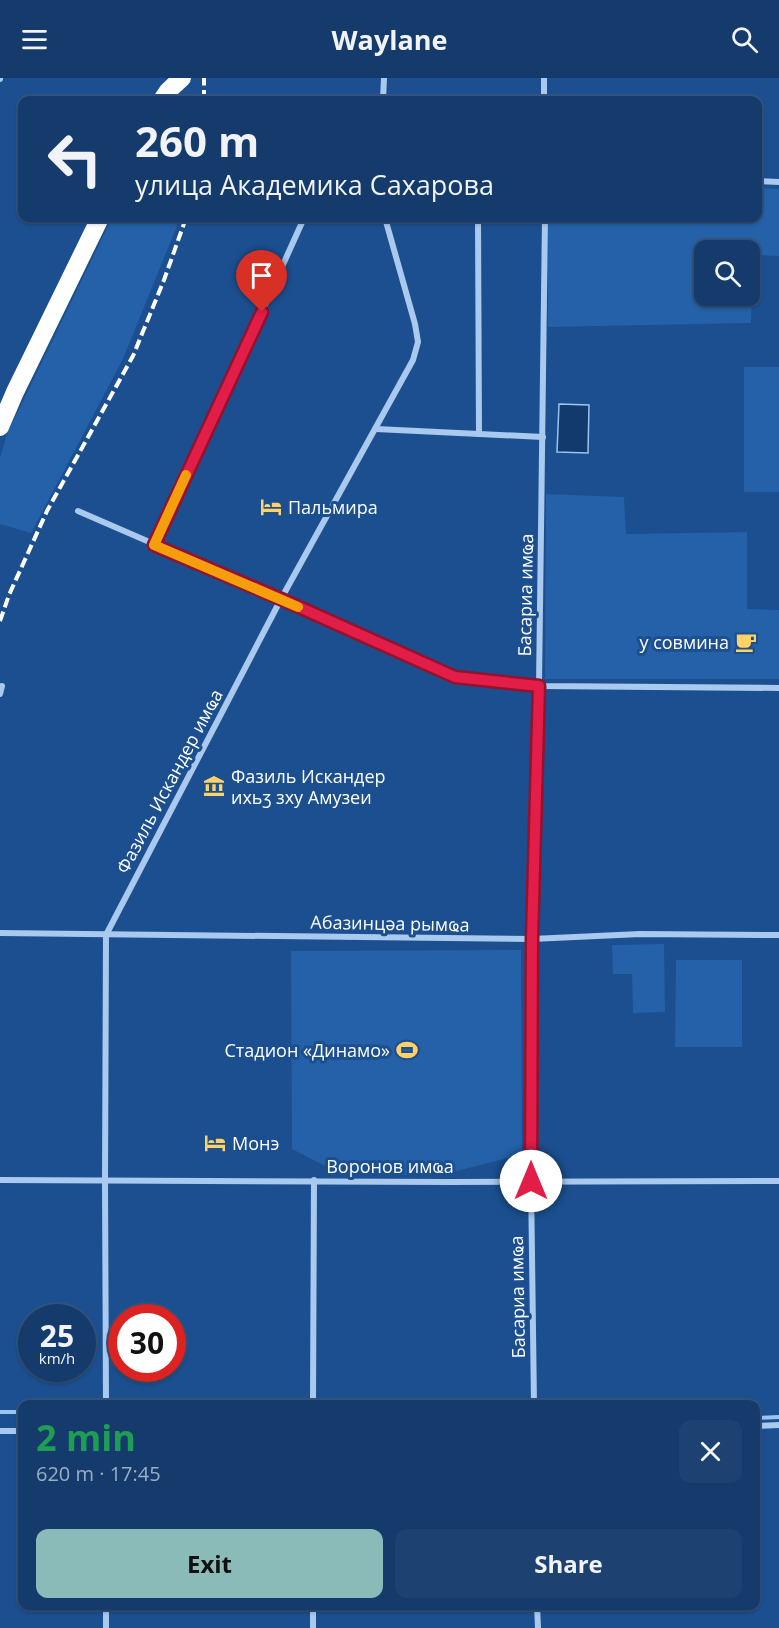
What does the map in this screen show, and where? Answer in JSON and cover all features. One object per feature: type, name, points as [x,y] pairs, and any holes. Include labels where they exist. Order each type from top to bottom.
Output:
[{"type":"highway","points":[[155,96],[163,78]]},
{"type":"highway","points":[[165,96],[182,78]]},
{"type":"highway","points":[[0,427],[98,222]]},
{"type":"street","points":[[383,96],[384,78]]},
{"type":"street","points":[[544,78],[544,96]]},
{"type":"street","points":[[762,181],[779,182]]},
{"type":"street","points":[[154,545],[302,222]]},
{"type":"street","name":"Фазиль Искандер имҩа","points":[[106,1400],[106,935],[281,599],[413,360],[418,342],[413,315],[386,222]]},
{"type":"street","points":[[478,222],[479,434]]},
{"type":"street","name":"Басариа имҩа","points":[[534,1400],[531,1181],[532,939],[539,686],[545,222]]},
{"type":"street","points":[[376,429],[543,437]]},
{"type":"street","points":[[78,512],[455,677],[539,686],[779,688]]},
{"type":"street","points":[[0,694],[2,686]]},
{"type":"street","name":"Абазинцәа рымҩа","points":[[0,933],[532,939],[640,934],[779,935]]},
{"type":"street","name":"Воронов имҩа","points":[[0,1180],[779,1181]]},
{"type":"street","points":[[313,1400],[314,1180]]},
{"type":"street","points":[[760,1426],[779,1425]]},
{"type":"street","points":[[0,1431],[18,1431]]},
{"type":"street","points":[[106,1610],[106,1628]]},
{"type":"street","points":[[313,1610],[313,1628]]},
{"type":"street","points":[[537,1610],[537,1628]]},
{"type":"shaded area","points":[[762,188],[779,189],[779,256],[760,255],[760,240],[694,240],[694,306],[752,306],[751,323],[548,327],[548,222],[762,222]]},
{"type":"shaded area","points":[[110,222],[178,222],[123,359],[31,533],[0,524],[0,458],[7,434]]},
{"type":"shaded area","points":[[744,367],[779,367],[779,492],[744,492]]},
{"type":"shaded area","points":[[559,404],[589,405],[588,453],[557,452]]},
{"type":"shaded area","points":[[546,494],[624,497],[626,534],[747,532],[747,609],[779,610],[779,679],[545,679]]},
{"type":"shaded area","points":[[664,944],[665,1012],[633,1013],[632,974],[613,974],[612,945]]},
{"type":"shaded area","name":"Cтадион «Динамо»","points":[[521,950],[522,1154],[442,1175],[376,1175],[335,1171],[292,1149],[291,951]]},
{"type":"shaded area","points":[[676,960],[742,960],[742,1047],[675,1047]]},
{"type":"waterway","points":[[0,1412],[18,1412]]},
{"type":"waterway","points":[[760,1418],[779,1417]]},
{"type":"railway","points":[[204,78],[204,96]]},
{"type":"railway","points":[[0,621],[9,595],[47,511],[133,356],[185,222]]},
{"type":"slow traffic","points":[[186,475],[154,545],[298,607]]},
{"type":"place","name":"Пальмира","points":[[271,507]]},
{"type":"place","name":"у совмина","points":[[746,642]]},
{"type":"place","name":"Фазиль Искандер ихьӡ зху Амузеи","points":[[214,786]]},
{"type":"place","name":"Cтадион «Динамо»","points":[[407,1050]]},
{"type":"place","name":"Монэ","points":[[215,1143]]},
{"type":"route","points":[[262,312],[154,545],[455,677],[539,686],[532,939],[531,1181]]}]
